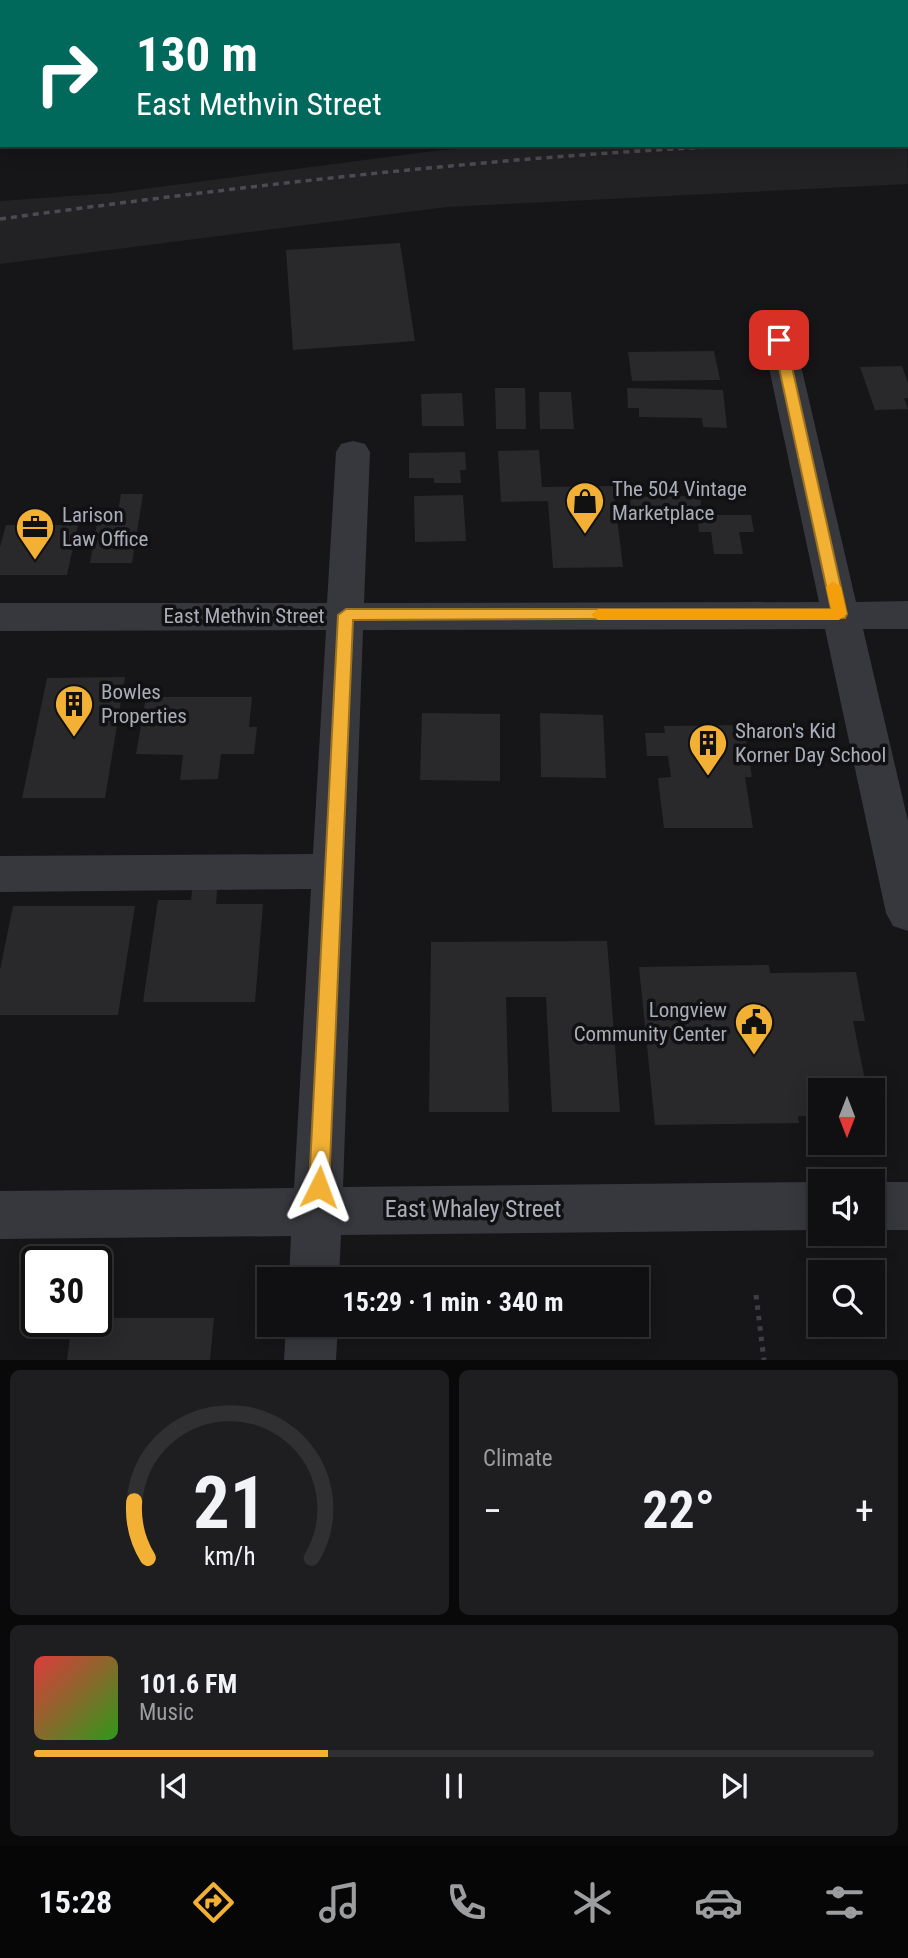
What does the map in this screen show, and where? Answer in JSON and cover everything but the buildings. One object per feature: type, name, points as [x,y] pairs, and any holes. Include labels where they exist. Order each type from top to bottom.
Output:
[{"type":"street","points":[[779,340],[908,913]]},
{"type":"street","points":[[315,1267],[353,452]]},
{"type":"street","name":"East Methvin Street","points":[[0,617],[908,615]]},
{"type":"street","points":[[0,874],[335,871]]},
{"type":"street","name":"East Whaley Street","points":[[0,1214],[808,1206]]},
{"type":"street","points":[[885,1206],[908,1206]]},
{"type":"street","points":[[310,1360],[311,1337]]},
{"type":"path","points":[[756,1295],[764,1360]]},
{"type":"shaded area","points":[[491,147],[907,147],[908,184],[447,207],[0,264],[0,201],[113,193],[441,150]]},
{"type":"railway","points":[[0,219],[375,173],[562,156],[713,147]]},
{"type":"slow traffic","points":[[598,615],[839,614],[833,587]]},
{"type":"place","name":"The 504 Vintage Marketplace","points":[[585,535]]},
{"type":"place","name":"Larison Law Office","points":[[35,561]]},
{"type":"place","name":"Bowles Properties","points":[[74,738]]},
{"type":"place","name":"Sharon's Kid Korner Day School","points":[[708,777]]},
{"type":"place","name":"Longview Community Center","points":[[754,1056]]},
{"type":"route","points":[[319,1187],[346,615],[839,614],[779,340]]}]
